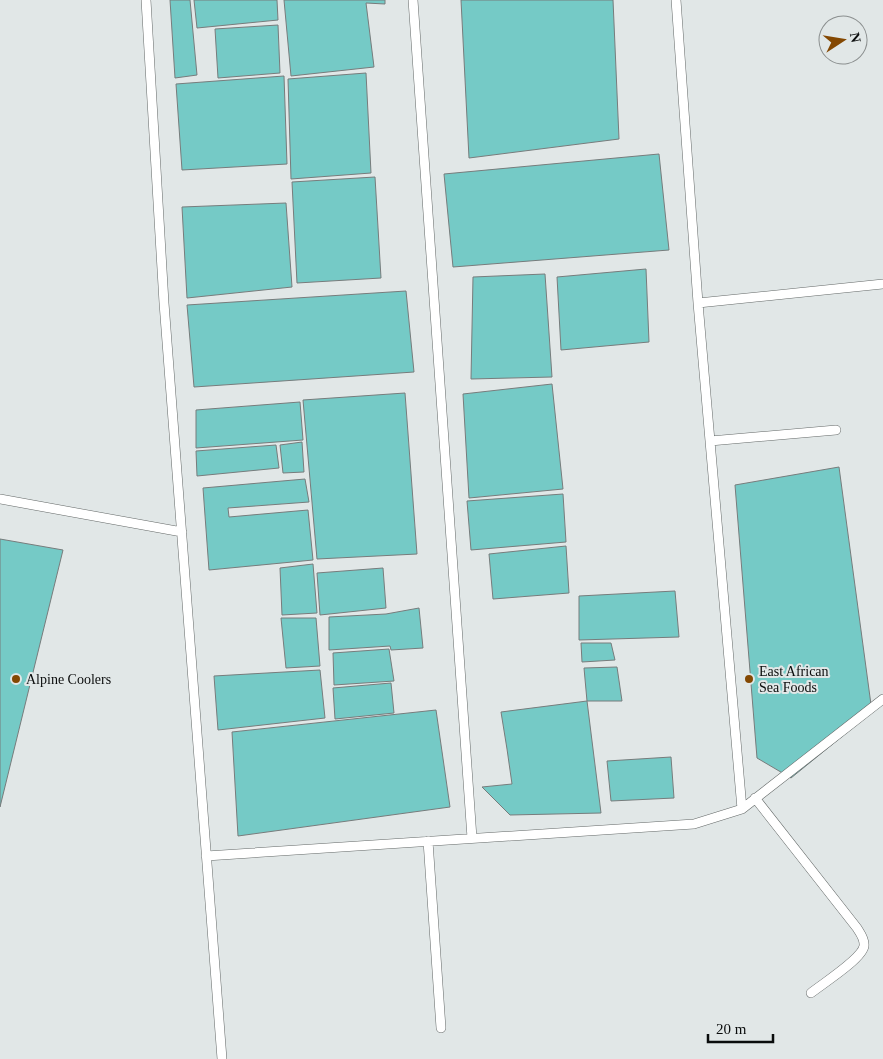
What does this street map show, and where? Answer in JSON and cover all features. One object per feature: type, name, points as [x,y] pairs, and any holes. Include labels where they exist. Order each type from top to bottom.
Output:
[{"type":"lane","points":[[146,0],[164,303],[222,1059]]},
{"type":"lane","points":[[413,0],[472,838]]},
{"type":"lane","points":[[676,0],[698,303],[742,808]]},
{"type":"lane","points":[[698,303],[883,284]]},
{"type":"lane","points":[[710,441],[836,430]]},
{"type":"lane","points":[[0,499],[182,532]]},
{"type":"lane","points":[[206,856],[694,824],[742,808],[883,699]]},
{"type":"lane","points":[[755,798],[863,938],[864,946],[853,962],[811,993]]},
{"type":"lane","points":[[428,841],[441,1028]]},
{"type":"building","points":[[170,0],[190,0],[197,75],[175,78]]},
{"type":"building","points":[[194,0],[277,0],[278,20],[197,28]]},
{"type":"building","points":[[284,0],[385,0],[385,4],[366,3],[374,67],[291,76]]},
{"type":"building","points":[[461,0],[613,0],[619,139],[469,158]]},
{"type":"building","points":[[278,25],[280,73],[218,78],[215,29]]},
{"type":"building","points":[[366,73],[371,173],[291,179],[288,79]]},
{"type":"building","points":[[284,76],[287,164],[182,170],[176,84]]},
{"type":"building","points":[[659,154],[669,250],[453,267],[444,174]]},
{"type":"building","points":[[375,177],[381,278],[297,283],[292,182]]},
{"type":"building","points":[[286,203],[292,287],[187,298],[182,207]]},
{"type":"building","points":[[646,269],[649,342],[561,350],[557,277]]},
{"type":"building","points":[[545,274],[552,377],[471,379],[473,277]]},
{"type":"building","points":[[406,291],[414,372],[194,387],[187,305]]},
{"type":"building","points":[[552,384],[563,489],[469,498],[463,394]]},
{"type":"building","points":[[405,393],[417,554],[317,559],[303,400]]},
{"type":"building","points":[[300,402],[303,440],[196,448],[196,410]]},
{"type":"building","points":[[302,442],[304,472],[283,473],[280,445]]},
{"type":"building","points":[[276,445],[279,468],[197,476],[196,451]]},
{"type":"building","points":[[839,467],[872,712],[791,778],[757,758],[735,485]]},
{"type":"building","points":[[305,479],[309,502],[228,508],[229,517],[308,510],[313,560],[209,570],[203,488]]},
{"type":"building","points":[[563,494],[566,542],[471,550],[467,501]]},
{"type":"building","name":"Alpine Coolers","points":[[0,539],[63,550],[0,807]]},
{"type":"building","points":[[566,546],[569,593],[493,599],[489,554]]},
{"type":"building","points":[[313,564],[317,613],[282,615],[280,568]]},
{"type":"building","points":[[383,568],[386,608],[320,615],[317,573]]},
{"type":"building","points":[[675,591],[679,637],[579,640],[579,596]]},
{"type":"building","points":[[419,608],[423,648],[391,650],[390,646],[329,650],[329,617],[386,614]]},
{"type":"building","points":[[281,618],[316,618],[320,666],[286,668]]},
{"type":"building","points":[[581,643],[611,643],[615,660],[582,662]]},
{"type":"building","points":[[389,649],[394,681],[334,685],[333,653]]},
{"type":"building","points":[[617,667],[622,701],[587,701],[584,668]]},
{"type":"building","points":[[320,670],[325,718],[218,730],[214,676]]},
{"type":"building","points":[[391,683],[394,713],[335,719],[333,688]]},
{"type":"building","points":[[587,701],[601,813],[510,815],[482,787],[512,784],[501,712]]},
{"type":"building","points":[[436,710],[450,807],[238,836],[232,732]]},
{"type":"building","points":[[671,757],[674,798],[611,801],[607,761]]},
{"type":"place","name":"Alpine Coolers","points":[[16,679]]},
{"type":"place","name":"East African Sea Foods","points":[[749,679]]}]
